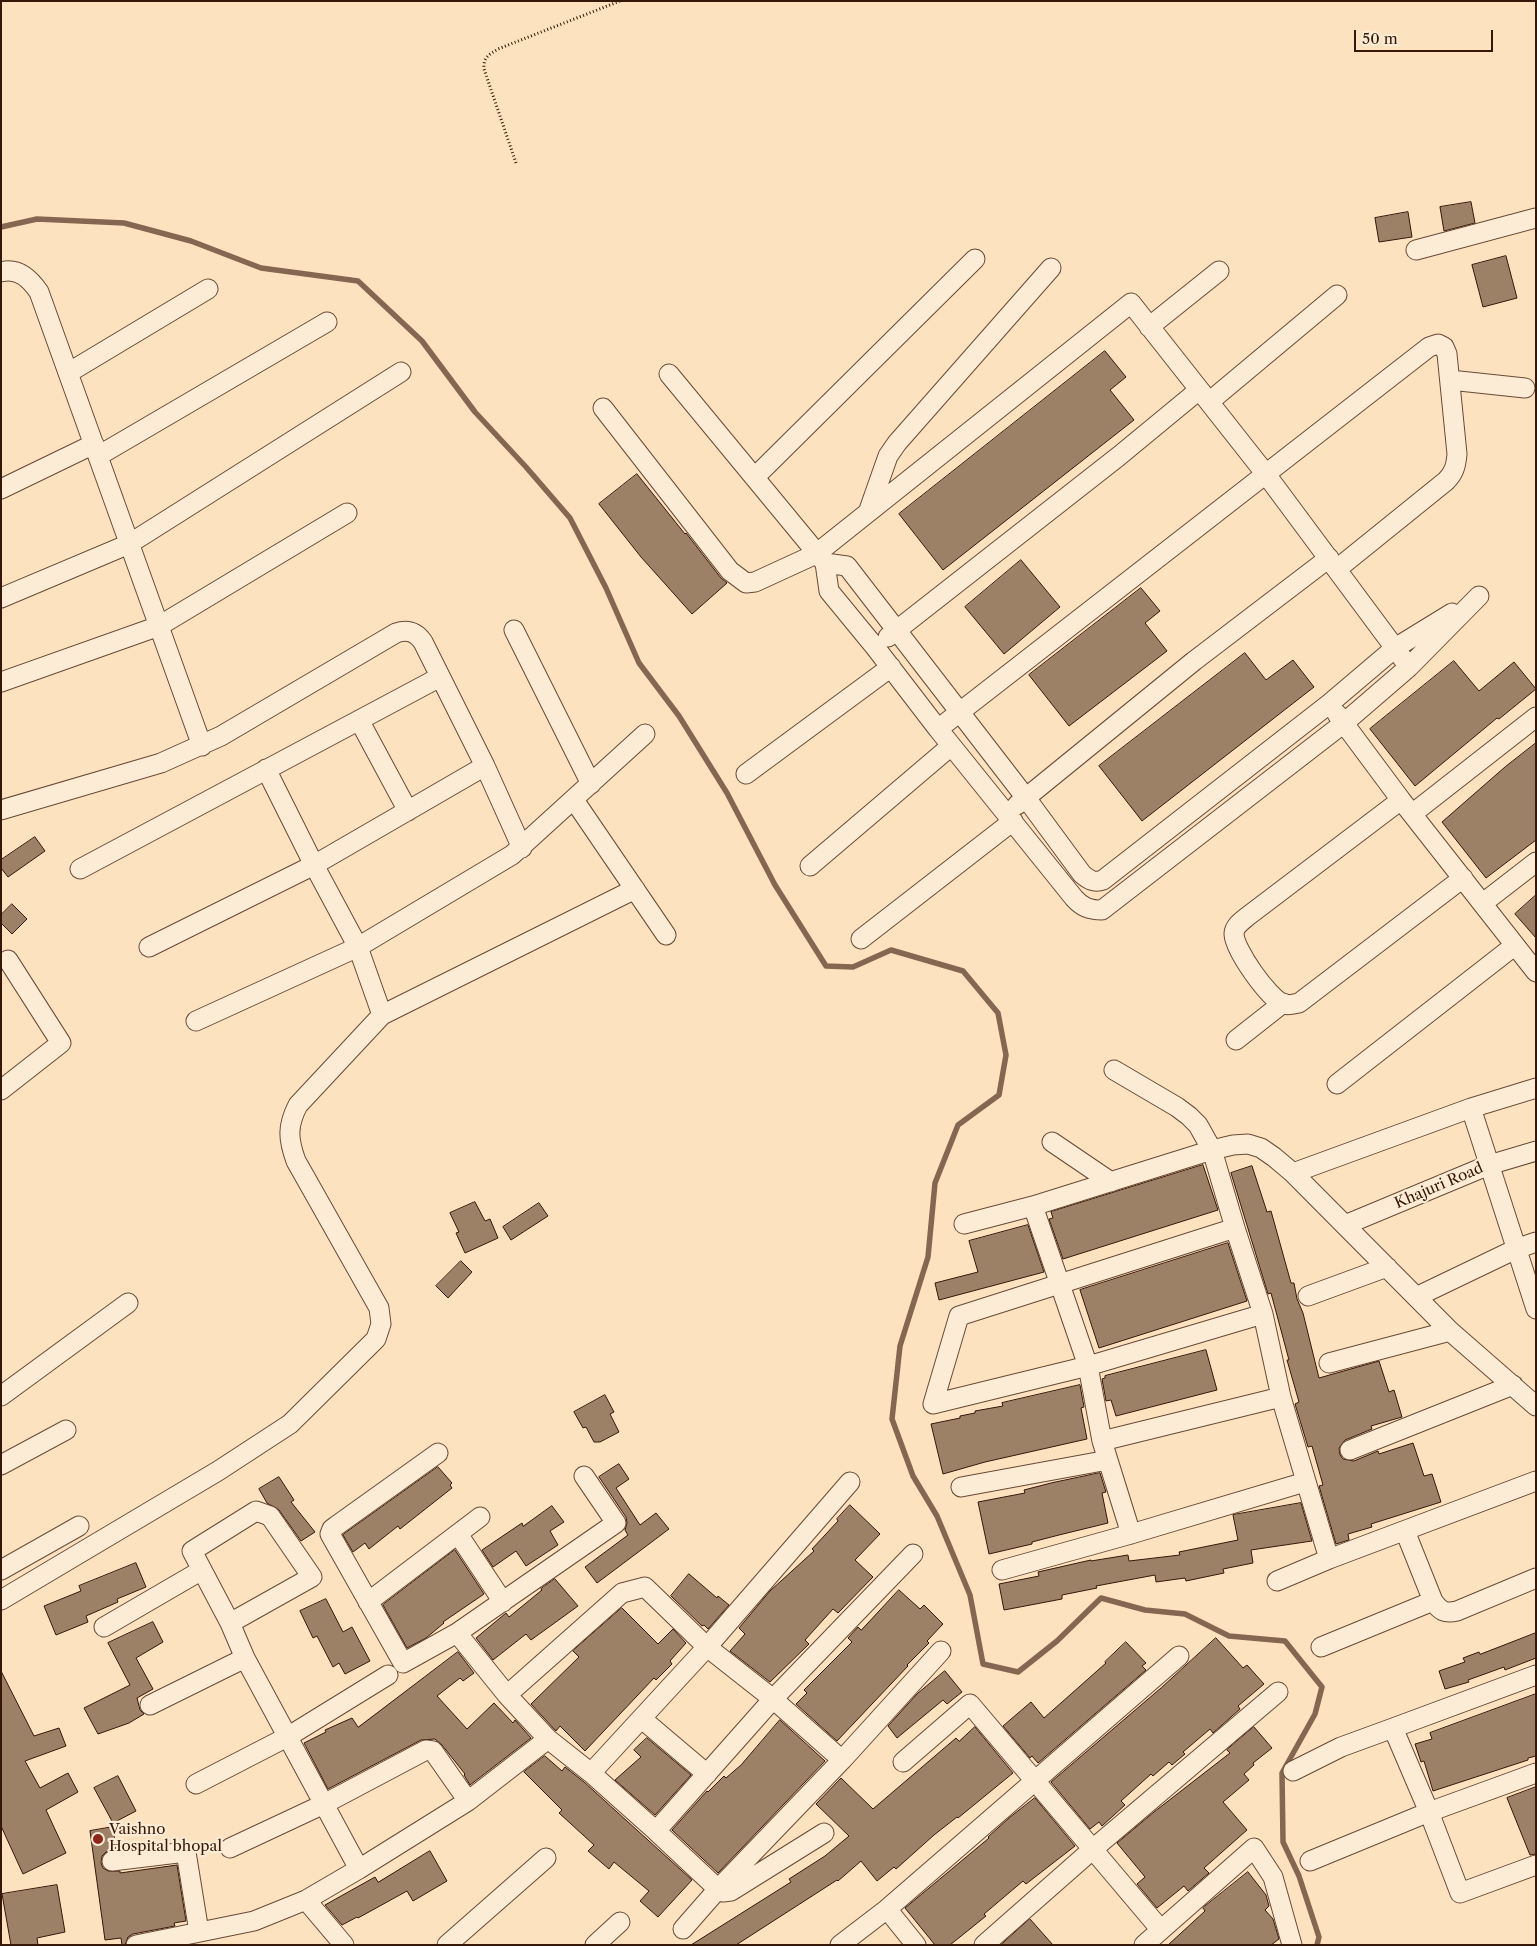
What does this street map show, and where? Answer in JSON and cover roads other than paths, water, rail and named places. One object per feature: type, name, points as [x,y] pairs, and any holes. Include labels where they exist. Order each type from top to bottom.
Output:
[{"type":"street","points":[[1416,250],[1536,218]]},
{"type":"street","points":[[756,477],[974,259]]},
{"type":"street","points":[[869,510],[888,456],[897,443],[1051,268]]},
{"type":"street","points":[[1,272],[14,271],[24,275],[39,292],[202,746]]},
{"type":"street","points":[[1149,327],[1219,271]]},
{"type":"street","points":[[68,373],[208,289]]},
{"type":"street","points":[[876,647],[1119,456],[1204,396],[1336,295]]},
{"type":"street","points":[[603,408],[730,571],[738,579],[746,583],[755,582],[821,559],[869,510],[1131,303],[1265,473],[1409,667]]},
{"type":"street","points":[[1,488],[96,450],[326,322]]},
{"type":"street","points":[[862,939],[1010,817],[1026,798],[1194,661],[1333,564],[1452,475],[1456,466],[1457,454],[1447,354],[1444,347],[1438,344],[1429,347],[938,729]]},
{"type":"street","points":[[1,598],[129,544],[401,372]]},
{"type":"street","points":[[669,374],[756,477],[821,559],[829,591],[876,647],[938,729],[1074,898],[1081,906],[1092,910],[1102,910],[1344,723],[1409,667],[1478,596],[1395,648],[1329,704],[1103,880],[1096,882],[1088,880],[1082,874],[1026,798],[847,566],[821,559]]},
{"type":"street","points":[[1450,380],[1525,388]]},
{"type":"street","points":[[1,682],[159,626],[347,512]]},
{"type":"street","points":[[514,630],[591,784]]},
{"type":"street","points":[[1,810],[161,763],[202,746],[403,631],[412,632],[419,636],[485,766],[522,848]]},
{"type":"street","points":[[746,774],[891,667]]},
{"type":"street","points":[[80,869],[440,676]]},
{"type":"street","points":[[1329,704],[1514,946],[1536,972]]},
{"type":"street","points":[[1463,878],[1299,1003],[1290,1005],[1283,1003],[1257,978],[1239,948],[1234,935],[1236,928],[1248,916],[1536,717]]},
{"type":"street","points":[[359,720],[408,811]]},
{"type":"street","points":[[196,1021],[358,947],[512,856],[645,734]]},
{"type":"street","points":[[810,866],[952,746]]},
{"type":"street","points":[[149,947],[314,865],[485,766]]},
{"type":"street","points":[[266,770],[358,947],[382,1015]]},
{"type":"street","points":[[574,800],[666,935]]},
{"type":"street","points":[[1482,903],[1536,862]]},
{"type":"street","points":[[1092,910],[1096,882]]},
{"type":"street","points":[[1,1600],[218,1470],[290,1424],[376,1339],[381,1324],[379,1308],[296,1161],[291,1147],[291,1119],[298,1105],[382,1015],[635,889]]},
{"type":"street","points":[[1337,1084],[1514,946]]},
{"type":"street","points":[[1,1090],[61,1043],[8,960]]},
{"type":"street","points":[[1236,1040],[1283,1003]]},
{"type":"street","points":[[1114,1070],[1178,1107],[1198,1124],[1212,1150],[1263,1314],[1281,1397],[1329,1559]]},
{"type":"street","points":[[1293,1173],[1471,1108],[1536,1088]]},
{"type":"street","points":[[1471,1108],[1536,1309]]},
{"type":"street","points":[[1052,1142],[1111,1182]]},
{"type":"street","points":[[964,1224],[1033,1206],[1212,1150],[1248,1144],[1261,1148],[1293,1173],[1450,1331],[1536,1406]]},
{"type":"street","name":"Khajuri Road","points":[[1344,1225],[1489,1165],[1536,1151]]},
{"type":"street","points":[[1033,1206],[1088,1366],[1102,1441],[1131,1534]]},
{"type":"street","points":[[1235,1228],[959,1316],[933,1404],[1088,1366],[1263,1314]]},
{"type":"street","points":[[1416,1297],[1516,1249],[1536,1242]]},
{"type":"street","points":[[1308,1296],[1387,1267]]},
{"type":"street","points":[[1,1396],[128,1303]]},
{"type":"street","points":[[1329,1362],[1450,1331]]},
{"type":"street","points":[[1350,1450],[1513,1385]]},
{"type":"street","points":[[1102,1441],[1281,1397]]},
{"type":"street","points":[[1,1465],[66,1430]]},
{"type":"street","points":[[438,1454],[332,1529],[330,1534],[331,1539],[403,1662],[457,1633],[616,1524],[584,1476]]},
{"type":"street","points":[[961,1487],[1108,1460]]},
{"type":"street","points":[[1277,1582],[1329,1559],[1536,1481]]},
{"type":"street","points":[[591,1773],[707,1647],[850,1482]]},
{"type":"street","points":[[1002,1570],[1305,1482]]},
{"type":"street","points":[[230,1623],[312,1577],[270,1516],[256,1511],[192,1551],[246,1658],[360,1869]]},
{"type":"street","points":[[368,1602],[480,1517]]},
{"type":"street","points":[[1,1570],[79,1526]]},
{"type":"street","points":[[1405,1531],[1433,1602],[1440,1610],[1448,1613],[1536,1578]]},
{"type":"street","points":[[458,1534],[503,1602]]},
{"type":"street","points":[[656,1831],[774,1699],[913,1554]]},
{"type":"street","points":[[104,1627],[202,1570]]},
{"type":"street","points":[[507,1696],[622,1593],[645,1587],[707,1647],[774,1699],[842,1760]]},
{"type":"street","points":[[1321,1647],[1433,1602]]},
{"type":"street","points":[[457,1633],[507,1696],[548,1739],[591,1773],[723,1892],[731,1892],[824,1833]]},
{"type":"street","points":[[683,1930],[718,1889],[842,1760],[941,1651]]},
{"type":"street","points":[[843,1944],[887,1909],[1179,1656]]},
{"type":"street","points":[[150,1705],[246,1658]]},
{"type":"street","points":[[196,1784],[288,1736],[388,1675]]},
{"type":"street","points":[[1293,1771],[1341,1747],[1536,1675]]},
{"type":"street","points":[[984,1945],[1093,1849],[1278,1692]]},
{"type":"street","points":[[903,1762],[970,1704],[1160,1930]]},
{"type":"street","points":[[642,1719],[707,1774]]},
{"type":"street","points":[[1393,1728],[1429,1812],[1460,1893],[1536,1865]]},
{"type":"street","points":[[136,1945],[254,1921],[306,1900],[360,1869],[468,1801],[548,1739]]},
{"type":"street","points":[[230,1848],[324,1804],[426,1750],[433,1751],[468,1801]]},
{"type":"street","points":[[1310,1861],[1429,1812],[1536,1773]]},
{"type":"street","points":[[1144,1945],[1254,1848],[1273,1877],[1292,1945]]},
{"type":"street","points":[[112,1861],[186,1852],[199,1932]]},
{"type":"street","points":[[447,1945],[546,1858]]},
{"type":"street","points":[[306,1900],[344,1945]]},
{"type":"street","points":[[887,1909],[916,1945]]},
{"type":"street","points":[[595,1945],[620,1922]]},
{"type":"waterway","points":[[1,227],[37,219],[124,223],[191,241],[261,268],[358,281],[422,341],[475,412],[570,518],[606,588],[639,663],[679,716],[727,793],[775,885],[826,966],[853,967],[891,950],[963,971],[998,1013],[1006,1055],[999,1095],[958,1125],[935,1183],[928,1257],[900,1346],[892,1419],[913,1476],[937,1516],[970,1595],[983,1664],[1018,1672],[1057,1641],[1101,1598],[1145,1610],[1185,1614],[1229,1636],[1285,1641],[1322,1687],[1315,1714],[1282,1773],[1283,1842],[1299,1876],[1319,1937],[1317,1945]]},
{"type":"place","name":"Vaishno Hospital bhopal","points":[[98,1839]]}]
